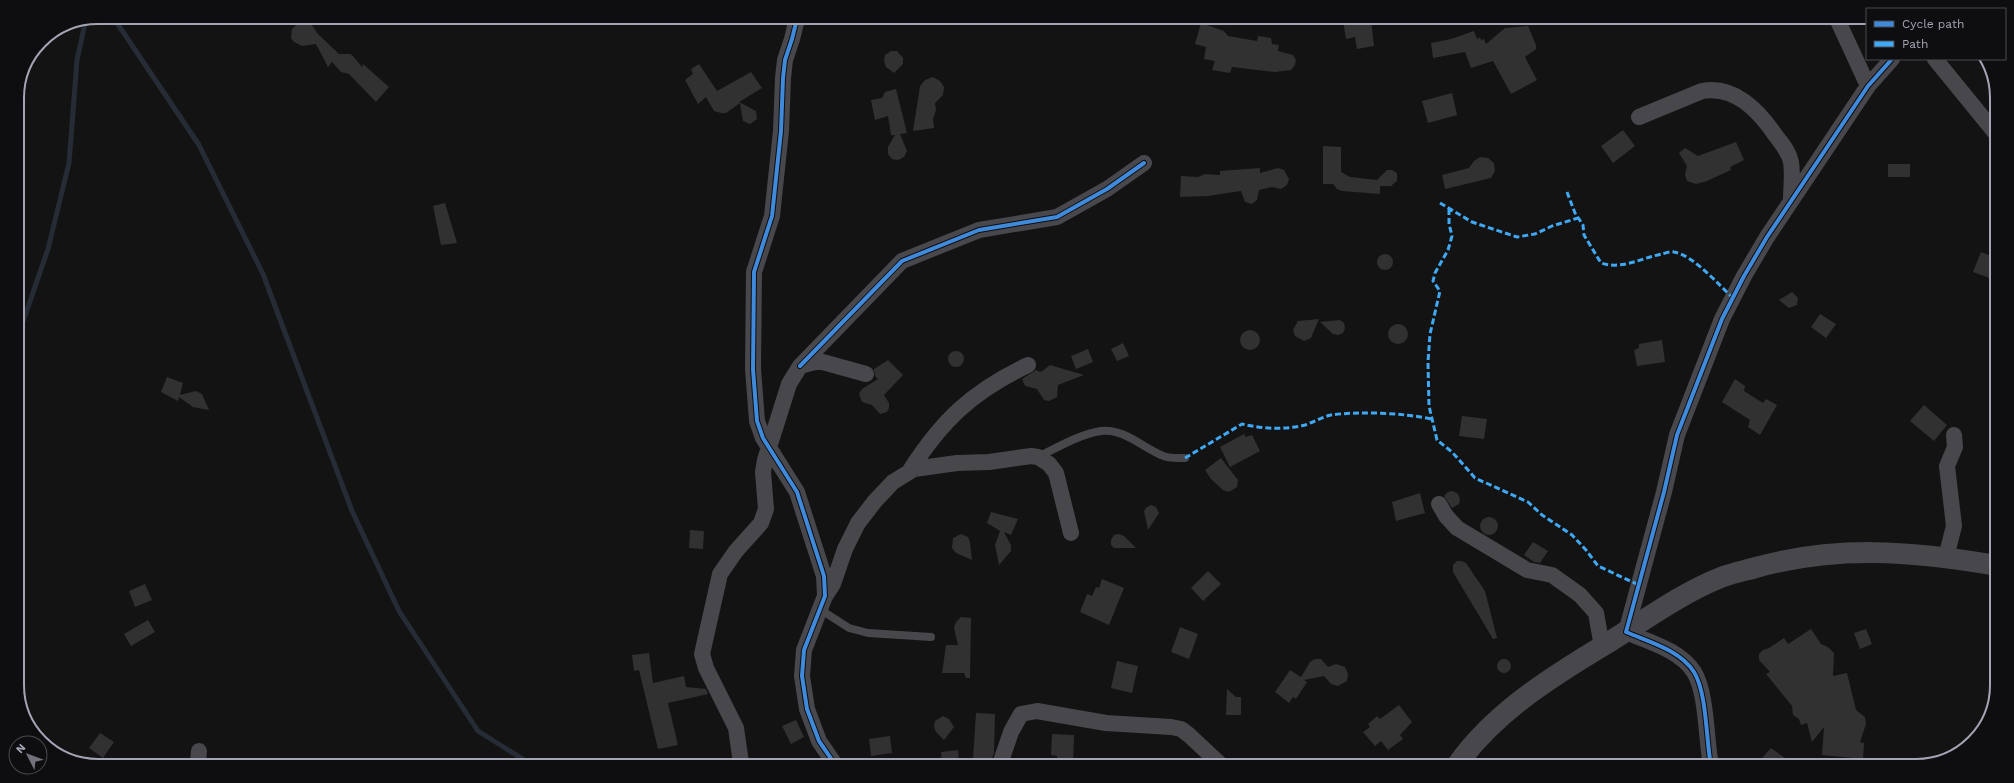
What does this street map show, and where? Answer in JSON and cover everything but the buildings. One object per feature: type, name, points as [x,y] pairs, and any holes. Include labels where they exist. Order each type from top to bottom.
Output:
[{"type":"street","points":[[796,24],[785,60],[772,216],[754,272],[753,369],[757,421],[763,438],[797,492],[824,576],[823,603]]},
{"type":"street","points":[[1839,24],[1868,86]]},
{"type":"street","points":[[1626,632],[1664,492],[1677,435],[1722,319],[1741,281],[1791,201],[1849,117],[1868,86],[1891,60]]},
{"type":"street","points":[[1936,60],[1990,128]]},
{"type":"street","points":[[1639,117],[1702,91],[1713,89],[1735,95],[1756,110],[1788,151],[1791,162],[1791,201]]},
{"type":"street","points":[[740,759],[736,728],[706,668],[702,654],[720,574],[736,551],[761,523],[766,509],[763,472],[765,460],[789,384],[800,366],[902,261],[979,230],[1057,217],[1107,189],[1144,163]]},
{"type":"street","points":[[800,366],[819,361],[866,374]]},
{"type":"street","points":[[909,472],[934,435],[964,404],[998,379],[1028,365]]},
{"type":"street","points":[[1946,557],[1954,526],[1947,466],[1955,447],[1954,435]]},
{"type":"street","points":[[831,759],[819,741],[807,709],[802,676],[804,650],[811,629],[833,584],[845,549],[858,524],[875,501],[893,482],[909,472],[957,463],[989,462],[1031,456],[1038,457],[1049,464],[1056,473],[1071,533]]},
{"type":"street","points":[[1439,504],[1446,516],[1457,528],[1527,570],[1552,575],[1580,594],[1596,614],[1602,647]]},
{"type":"street","points":[[1462,759],[1500,717],[1565,668],[1602,647],[1668,605],[1722,577],[1784,560],[1834,553],[1883,552],[1946,557],[1990,564]]},
{"type":"street","points":[[1626,632],[1673,653],[1683,660],[1694,672],[1700,686],[1704,705],[1706,744],[1709,759]]},
{"type":"street","points":[[1002,759],[1011,732],[1021,714],[1037,711],[1106,723],[1171,726],[1181,729],[1214,759]]},
{"type":"lane","points":[[1038,457],[1087,435],[1102,431],[1121,434],[1162,456],[1185,458]]},
{"type":"lane","points":[[823,603],[849,628],[868,633],[931,637]]},
{"type":"waterway","points":[[118,24],[199,145],[263,274],[352,511],[399,611],[478,731],[523,759]]},
{"type":"waterway","points":[[24,319],[48,249],[69,163],[77,60],[85,25]]},
{"type":"marked path","points":[[1567,192],[1575,213],[1583,225],[1584,235],[1601,263],[1609,265],[1632,263],[1668,252],[1674,252],[1681,254],[1697,264],[1733,298]]},
{"type":"marked path","points":[[1440,203],[1472,222],[1517,237],[1535,234],[1552,226],[1578,218]]},
{"type":"marked path","points":[[1449,209],[1449,224],[1452,236],[1448,250],[1435,273],[1433,281],[1440,291],[1430,334],[1428,362],[1429,406],[1437,440],[1452,452],[1475,478],[1528,502],[1542,515],[1572,535],[1598,566],[1639,585]]},
{"type":"marked path","points":[[1185,458],[1242,424],[1266,428],[1289,428],[1305,425],[1331,415],[1355,413],[1395,414],[1431,419]]},
{"type":"cycle path","points":[[796,24],[785,60],[781,131],[772,216],[754,272],[753,369],[757,421],[763,438],[797,492],[824,576],[825,596],[804,650],[802,676],[807,709],[819,741],[831,759]]},
{"type":"cycle path","points":[[1710,759],[1704,704],[1694,672],[1688,664],[1672,652],[1626,632],[1664,492],[1677,435],[1722,319],[1744,276],[1767,237],[1868,86],[1891,60]]},
{"type":"cycle path","points":[[800,366],[902,261],[979,230],[1057,217],[1107,189],[1144,163]]}]
